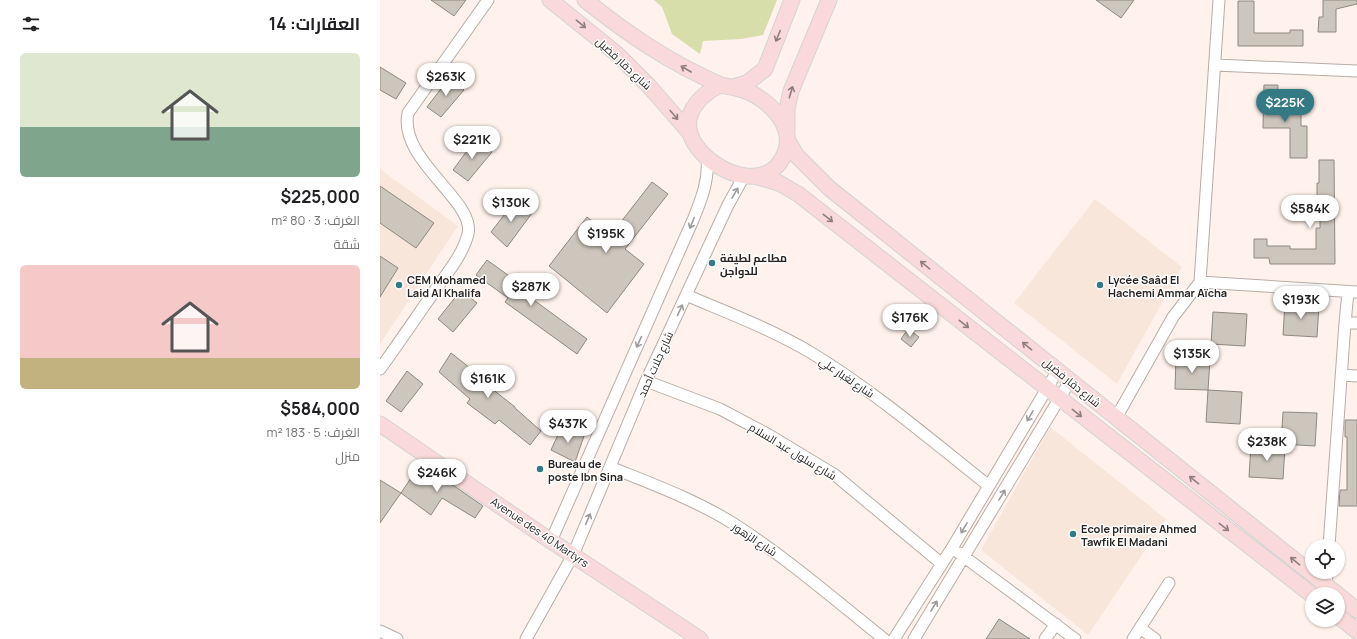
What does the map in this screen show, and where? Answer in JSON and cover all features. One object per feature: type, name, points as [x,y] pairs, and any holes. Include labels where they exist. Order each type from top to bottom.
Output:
[{"type":"main road","name":"شارع دقار فضيل","points":[[550,0],[617,54],[648,85],[690,133]]},
{"type":"main road","name":"شارع دقار فضيل","points":[[586,0],[628,34],[657,52],[690,72],[727,86]]},
{"type":"main road","points":[[792,0],[765,69],[747,83],[709,90],[700,98],[689,120],[690,133],[707,159],[722,169],[751,177],[777,168],[783,158],[787,135],[787,109],[791,91],[829,0]]},
{"type":"main road","points":[[727,86],[753,94],[766,103],[777,113],[787,135]]},
{"type":"main road","name":"شارع دقار فضيل","points":[[787,135],[796,155],[829,188],[1330,587]]},
{"type":"main road","name":"شارع دقار فضيل","points":[[751,177],[779,183],[798,194],[1305,590]]},
{"type":"main road","name":"Avenue des 40 Martyrs","points":[[380,424],[700,639]]},
{"type":"main road","name":"شارع دقار فضيل","points":[[1345,600],[1357,610]]},
{"type":"main road","points":[[1345,622],[1357,631]]},
{"type":"street","points":[[380,369],[457,259],[469,233],[468,221],[460,208],[413,146],[405,123],[408,113],[488,0]]},
{"type":"street","points":[[1116,418],[1173,316],[1200,282],[1219,0]]},
{"type":"street","points":[[1215,65],[1357,71]]},
{"type":"street","points":[[551,540],[693,220],[704,193],[708,173],[707,159]]},
{"type":"street","name":"شارع جلات أحمد","points":[[526,639],[573,555],[646,381],[728,205],[751,177]]},
{"type":"street","points":[[1200,282],[1352,292],[1346,323],[1330,539]]},
{"type":"street","name":"شارع لغبار علي","points":[[686,295],[755,324],[809,352],[870,392],[989,486]]},
{"type":"street","points":[[1346,323],[1357,323]]},
{"type":"street","points":[[894,639],[952,548],[1058,370]]},
{"type":"street","points":[[1342,375],[1357,376]]},
{"type":"street","name":"شارع سلول عبد السلام","points":[[646,381],[720,409],[769,435],[835,475],[942,564]]},
{"type":"street","points":[[914,639],[1070,381]]},
{"type":"street","name":"شارع الزهور","points":[[610,467],[686,499],[734,524],[787,561],[884,639]]},
{"type":"street","points":[[952,548],[1075,639]]},
{"type":"street","points":[[1133,639],[1169,583]]},
{"type":"street","points":[[1045,639],[1056,624]]},
{"type":"street","points":[[1140,628],[1156,639]]},
{"type":"street","points":[[380,631],[398,639]]},
{"type":"shaded area","name":"CEM Mohamed Laid Al Khalifa","points":[[380,169],[458,226],[380,344]]},
{"type":"shaded area","name":"Lycée Saâd El Hachemi Ammar Aïcha","points":[[1095,199],[1182,267],[1117,384],[1014,303]]},
{"type":"shaded area","name":"Ecole primaire Ahmed Tawfik El Madani","points":[[1050,427],[1166,519],[1088,635],[981,550]]},
{"type":"green space","points":[[654,0],[777,0],[763,35],[741,39],[703,41],[700,54],[672,34],[662,7]]},
{"type":"building","points":[[431,0],[466,0],[454,16]]},
{"type":"building","points":[[1096,0],[1134,0],[1121,18]]},
{"type":"building","points":[[1323,0],[1357,0],[1357,4],[1336,9],[1336,32],[1318,32],[1319,17],[1323,17]]},
{"type":"building","points":[[1238,1],[1254,1],[1254,33],[1290,33],[1290,30],[1303,30],[1303,46],[1238,46]]},
{"type":"building","points":[[380,67],[406,83],[396,99],[380,90]]},
{"type":"building","points":[[450,77],[464,90],[441,117],[427,107]]},
{"type":"building","points":[[1264,85],[1278,85],[1277,114],[1301,114],[1301,126],[1307,126],[1307,158],[1290,158],[1290,128],[1263,128]]},
{"type":"building","points":[[475,140],[492,152],[468,181],[453,170]]},
{"type":"building","points":[[1319,160],[1334,160],[1335,264],[1270,264],[1269,258],[1254,258],[1254,239],[1267,239],[1267,246],[1290,246],[1290,249],[1316,249],[1316,228],[1320,228],[1320,200],[1317,200]]},
{"type":"building","points":[[652,182],[668,194],[625,249],[644,264],[607,313],[549,266],[587,217],[610,236]]},
{"type":"building","points":[[380,186],[434,223],[416,248],[380,223]]},
{"type":"building","points":[[515,201],[532,213],[507,247],[491,232]]},
{"type":"building","points":[[380,256],[398,268],[380,297]]},
{"type":"building","points":[[487,260],[519,283],[516,287],[587,339],[577,354],[505,302],[508,298],[476,275]]},
{"type":"building","points":[[461,290],[477,303],[453,332],[438,319]]},
{"type":"building","points":[[1285,303],[1319,305],[1317,337],[1283,335]]},
{"type":"building","points":[[1213,312],[1247,314],[1245,346],[1211,344]]},
{"type":"building","points":[[908,329],[919,337],[911,347],[901,339]]},
{"type":"building","points":[[451,353],[479,375],[477,377],[515,407],[541,431],[530,445],[499,420],[495,424],[467,403],[470,399],[439,372]]},
{"type":"building","points":[[1176,357],[1210,359],[1208,390],[1175,389]]},
{"type":"building","points":[[407,371],[423,384],[401,412],[386,401]]},
{"type":"building","points":[[1208,390],[1242,392],[1240,424],[1206,422]]},
{"type":"building","points":[[1283,412],[1317,413],[1315,446],[1281,444]]},
{"type":"building","points":[[1345,420],[1357,420],[1357,506],[1339,506],[1340,490],[1347,490],[1347,437],[1345,437]]},
{"type":"building","points":[[562,426],[584,436],[575,462],[551,450]]},
{"type":"building","points":[[1251,445],[1285,447],[1283,479],[1249,477]]},
{"type":"building","points":[[421,463],[483,506],[475,518],[442,498],[431,515],[401,493]]},
{"type":"building","points":[[380,480],[401,493],[380,523]]},
{"type":"building","points":[[999,619],[1030,639],[986,639]]},
{"type":"place","name":"مطاعم لطيفة للدواجن","points":[[712,263]]},
{"type":"place","name":"CEM Mohamed Laid Al Khalifa","points":[[399,285]]},
{"type":"place","name":"Lycée Saâd El Hachemi Ammar Aïcha","points":[[1100,285]]},
{"type":"place","name":"Bureau de poste Ibn Sina","points":[[540,469]]},
{"type":"place","name":"Ecole primaire Ahmed Tawfik El Madani","points":[[1073,534]]}]
